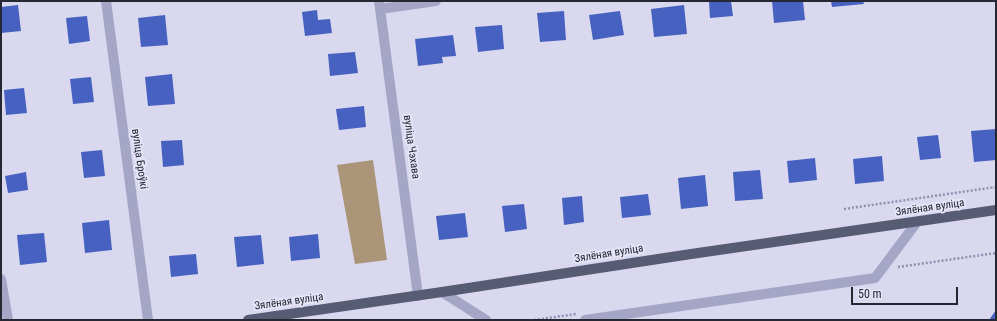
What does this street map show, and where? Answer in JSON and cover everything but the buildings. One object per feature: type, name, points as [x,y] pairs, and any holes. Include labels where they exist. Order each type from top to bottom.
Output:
[{"type":"main road","name":"Зялёная вуліца","points":[[248,320],[996,210]]},
{"type":"main road","name":"Зялёная вуліца","points":[[975,213],[996,217]]},
{"type":"street","name":"вуліца Броўкі","points":[[106,1],[148,320]]},
{"type":"street","points":[[380,5],[436,1]]},
{"type":"street","name":"вуліца Чэхава","points":[[380,5],[418,296]]},
{"type":"street","points":[[585,320],[875,278],[917,222]]},
{"type":"street","points":[[1,279],[8,320]]},
{"type":"street","points":[[442,292],[486,320]]},
{"type":"path","points":[[844,209],[996,187]]},
{"type":"shaded area","points":[[373,160],[387,260],[355,264],[337,165]]}]
